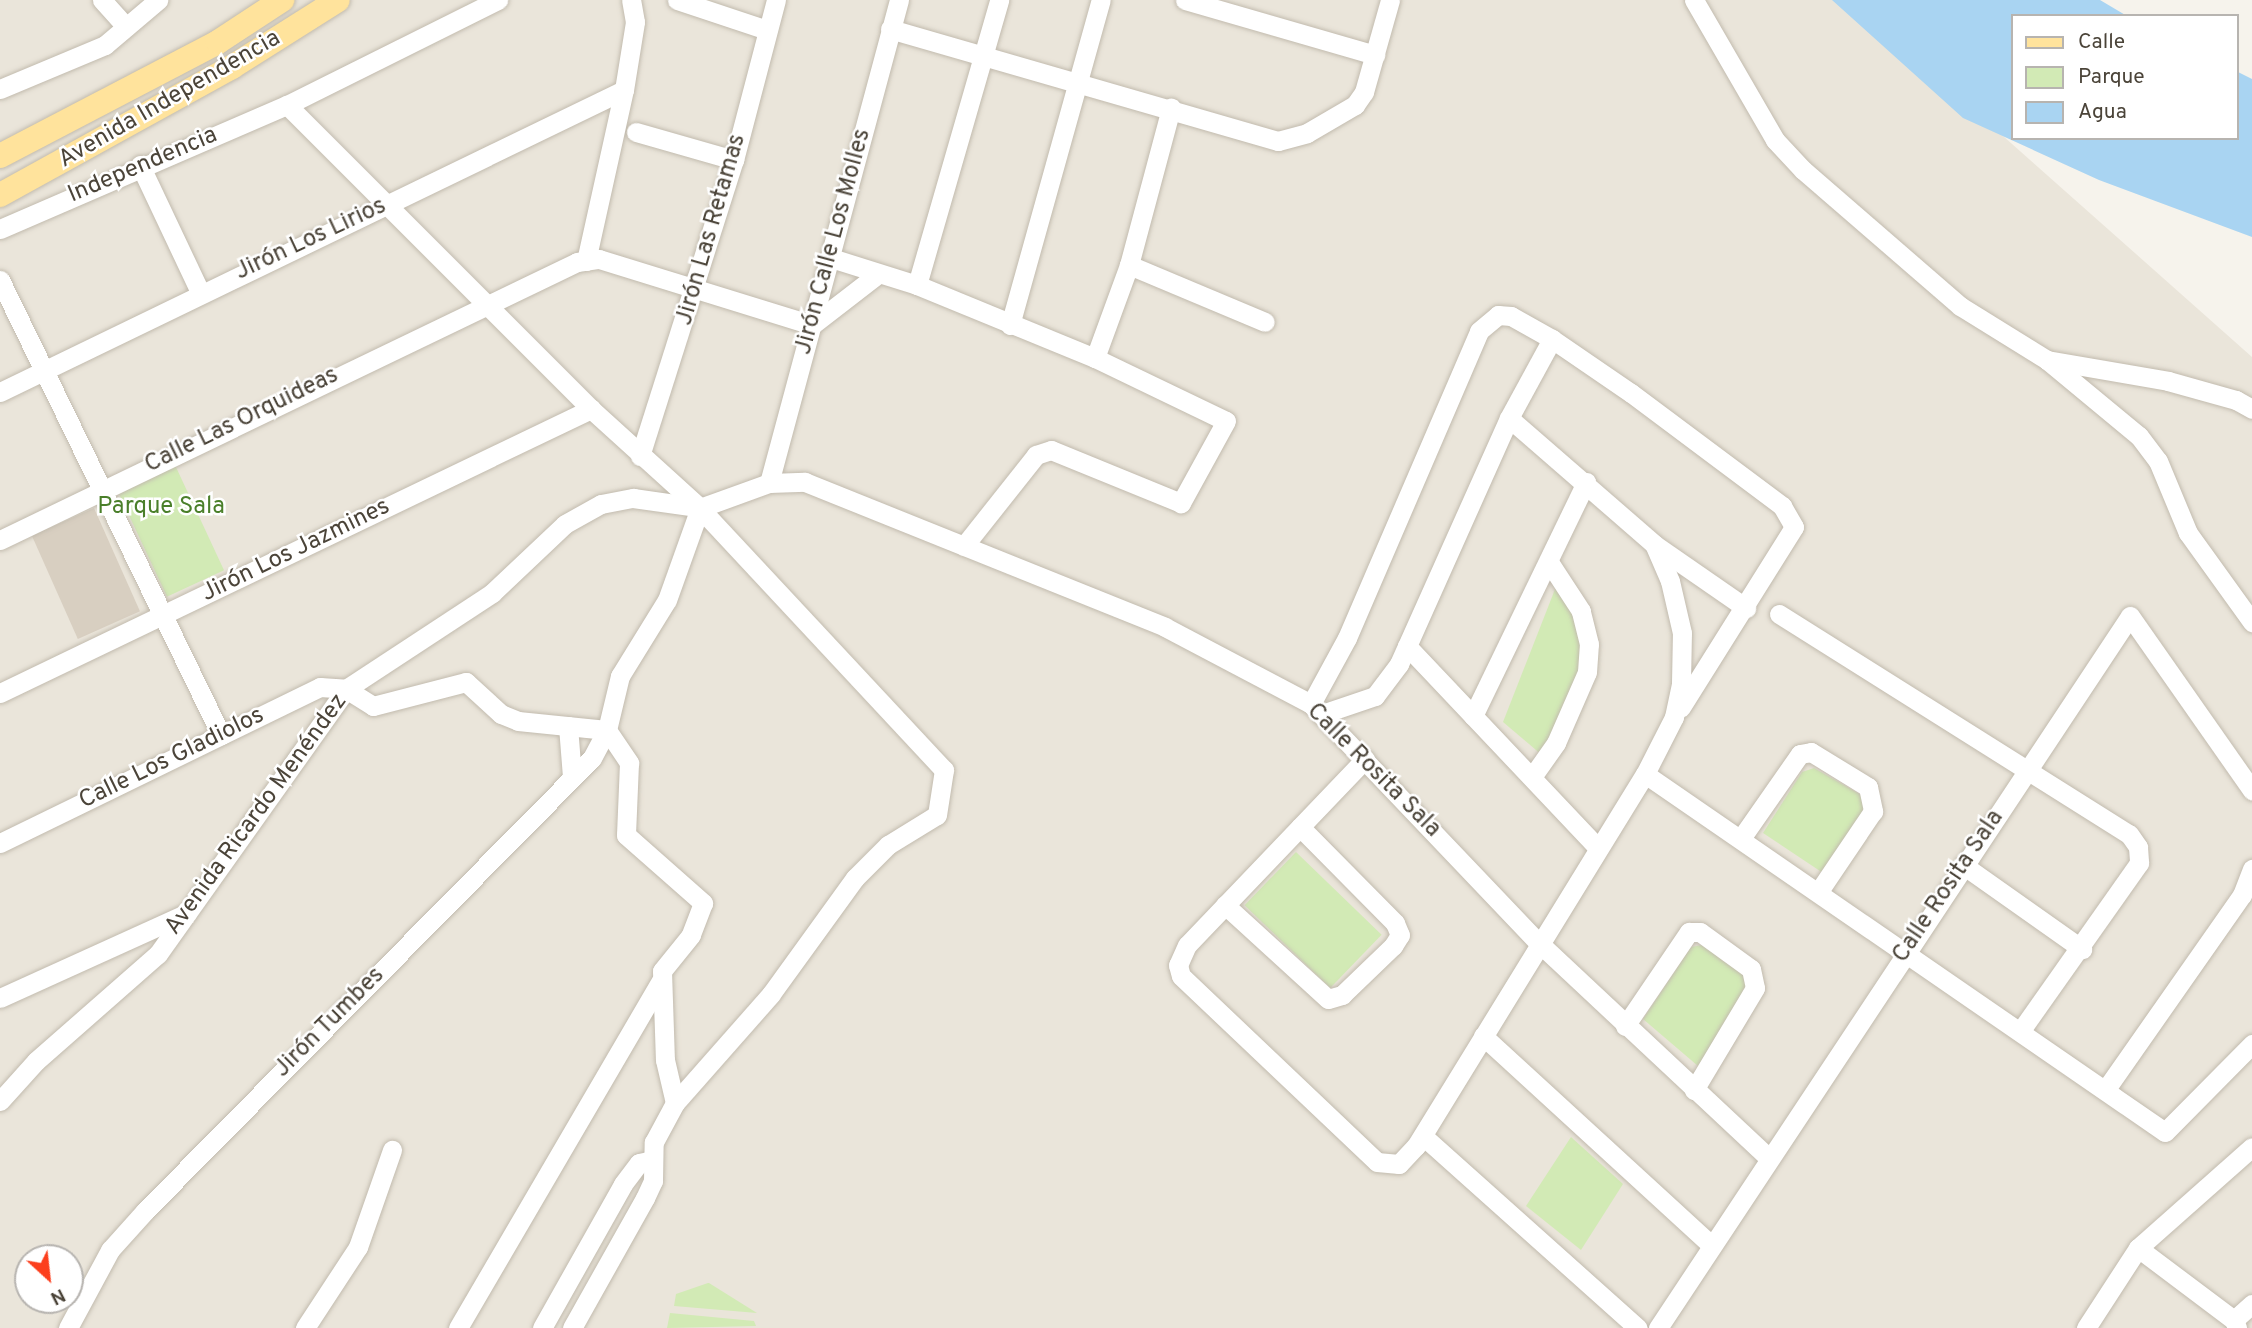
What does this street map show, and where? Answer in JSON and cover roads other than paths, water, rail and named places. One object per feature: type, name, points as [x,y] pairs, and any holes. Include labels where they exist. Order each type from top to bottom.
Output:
[{"type":"main road","name":"Avenida Independencia","points":[[0,156],[218,42],[282,0]]},
{"type":"main road","name":"Avenida Independencia","points":[[0,195],[221,74],[338,0]]},
{"type":"street","points":[[102,0],[126,27]]},
{"type":"street","points":[[3,84],[105,45],[158,0]]},
{"type":"street","name":"Independencia","points":[[0,229],[140,165],[287,105],[498,0]]},
{"type":"street","points":[[631,0],[635,22],[624,90],[586,261],[599,259],[695,291],[812,325],[878,274]]},
{"type":"street","points":[[677,0],[767,30]]},
{"type":"street","name":"Jirón Las Retamas","points":[[640,456],[695,291],[734,160],[776,0]]},
{"type":"street","name":"Jirón Calle Los Molles","points":[[769,483],[899,0]]},
{"type":"street","points":[[917,285],[987,53],[999,0]]},
{"type":"street","points":[[1010,325],[1082,82],[1101,0]]},
{"type":"street","points":[[1185,0],[1376,55]]},
{"type":"street","points":[[890,29],[987,53],[1171,108],[1260,138],[1293,139],[1356,105],[1376,55],[1390,0]]},
{"type":"street","points":[[1694,0],[1775,140],[1803,170],[1960,306],[2047,360],[2139,436],[2158,461],[2188,533],[2252,622]]},
{"type":"street","name":"Jirón Los Lirios","points":[[0,392],[200,292],[624,90]]},
{"type":"street","points":[[287,105],[591,409],[700,508],[944,770],[937,815],[888,845],[855,878],[771,994],[675,1103],[654,1142],[645,1198],[572,1328]]},
{"type":"street","points":[[1095,358],[1129,265],[1171,108]]},
{"type":"street","points":[[636,132],[734,160]]},
{"type":"street","points":[[140,165],[200,292]]},
{"type":"street","points":[[831,258],[917,285],[1095,358],[1226,421],[1181,503],[1051,450],[1036,455],[964,546]]},
{"type":"street","name":"Calle Las Orquideas","points":[[0,540],[484,304],[586,261]]},
{"type":"street","points":[[1129,265],[1265,321]]},
{"type":"street","points":[[0,280],[221,735]]},
{"type":"street","points":[[1316,709],[1479,331],[1498,315],[1511,316],[1552,339],[1782,506],[1794,527],[1791,539],[1674,717],[1646,774],[1538,942],[1423,1136],[1399,1164],[1377,1162],[1181,976],[1178,957],[1365,759]]},
{"type":"street","points":[[1316,709],[1375,696],[1407,646],[1509,418],[1552,339]]},
{"type":"street","points":[[2047,360],[2168,381],[2236,400],[2252,410]]},
{"type":"street","name":"Jirón Los Jazmines","points":[[0,693],[591,409]]},
{"type":"street","points":[[1509,418],[1586,482],[1654,544],[1746,608]]},
{"type":"street","name":"Calle Rosita Sala","points":[[700,508],[769,483],[805,482],[1165,626],[1316,709],[1538,942],[1768,1157]]},
{"type":"street","points":[[1474,716],[1586,482]]},
{"type":"street","name":"Avenida Ricardo Menéndez","points":[[0,1101],[36,1061],[158,954],[346,689],[492,593],[565,524],[601,504],[633,498],[700,508]]},
{"type":"street","name":"Jirón Tumbes","points":[[68,1328],[110,1250],[145,1211],[592,758],[607,730],[620,676],[667,600],[700,508]]},
{"type":"street","points":[[1654,544],[1670,581],[1682,633],[1674,717]]},
{"type":"street","points":[[1532,777],[1562,732],[1587,672],[1589,644],[1581,611],[1549,562]]},
{"type":"street","points":[[1779,614],[2130,834],[2138,847],[2139,863],[2082,949],[2022,1029]]},
{"type":"street","name":"Calle Rosita Sala","points":[[1658,1328],[1768,1157],[2130,616],[2252,790]]},
{"type":"street","points":[[1407,646],[1597,847]]},
{"type":"street","points":[[346,689],[373,706],[466,682],[510,718],[607,730],[629,763],[626,835],[703,902],[691,935],[664,963],[661,981],[664,1060],[675,1103]]},
{"type":"street","name":"Calle Los Gladiolos","points":[[0,843],[320,687],[346,689]]},
{"type":"street","points":[[568,726],[572,777]]},
{"type":"street","points":[[1742,837],[1800,754],[1811,752],[1868,787],[1873,811],[1819,891]]},
{"type":"street","points":[[1646,774],[2022,1029],[2165,1132],[2252,1044]]},
{"type":"street","points":[[1225,905],[1328,999],[1342,995],[1393,946],[1400,935],[1395,923],[1300,827]]},
{"type":"street","points":[[1963,865],[2082,949]]},
{"type":"street","points":[[2106,1089],[2242,895],[2252,869]]},
{"type":"street","points":[[2,998],[188,912]]},
{"type":"street","points":[[1625,1026],[1680,938],[1689,932],[1700,932],[1751,969],[1755,988],[1694,1090]]},
{"type":"street","points":[[458,1328],[661,981]]},
{"type":"street","points":[[1483,1035],[1711,1245]]},
{"type":"street","points":[[1423,1136],[1638,1328]]},
{"type":"street","points":[[2086,1328],[2138,1248],[2252,1147]]},
{"type":"street","points":[[305,1328],[358,1247],[392,1150]]},
{"type":"street","points":[[542,1328],[623,1184],[639,1163],[653,1160]]},
{"type":"street","points":[[2138,1248],[2236,1324],[2252,1304]]},
{"type":"water","points":[[1832,0],[2100,0],[2124,14],[2010,14],[2010,139],[1963,118]]},
{"type":"water","points":[[2238,72],[2252,79],[2252,237],[2099,180],[2011,140],[2238,140]]},
{"type":"park label","name":"Parque Sala","points":[[161,508]]}]
